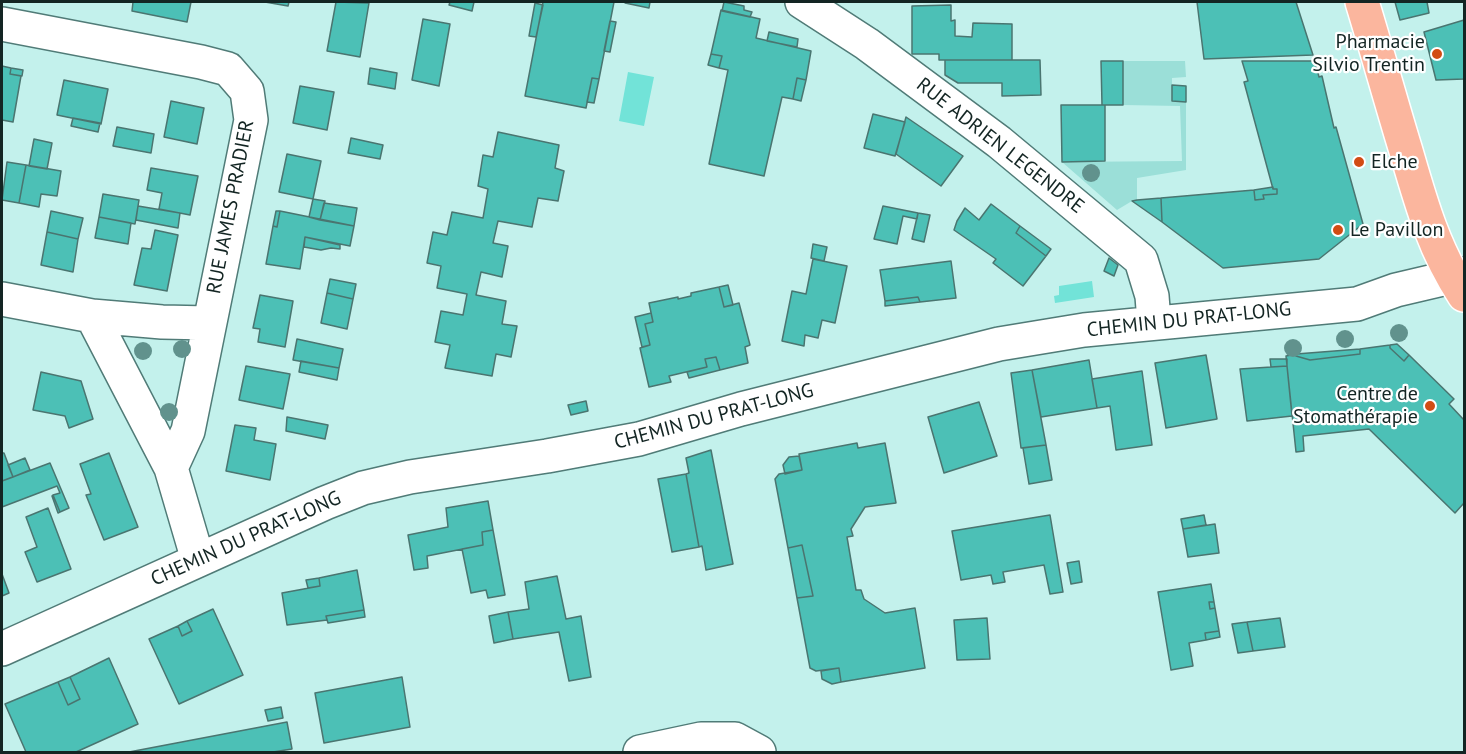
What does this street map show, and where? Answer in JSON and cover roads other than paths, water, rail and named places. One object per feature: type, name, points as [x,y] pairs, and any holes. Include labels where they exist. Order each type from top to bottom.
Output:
[{"type":"main road","points":[[1362,2],[1436,247],[1460,282]]},
{"type":"street","name":"RUE ADRIEN LEGENDRE","points":[[802,2],[867,44],[999,142],[1141,260],[1152,296],[1154,322]]},
{"type":"street","name":"RUE JAMES PRADIER","points":[[2,24],[228,69],[247,91],[251,120],[188,431],[171,468]]},
{"type":"street","name":"CHEMIN DU PRAT-LONG","points":[[2,649],[325,503],[372,486],[410,477],[639,439],[741,410],[999,344],[1084,330],[1154,322],[1357,304],[1396,290],[1460,282]]},
{"type":"street","points":[[2,299],[92,316],[162,322],[209,323]]},
{"type":"street","points":[[92,316],[171,468],[198,560]]},
{"type":"street","points":[[640,753],[700,739],[735,739],[759,753]]},
{"type":"place","name":"Pharmacie Silvio Trentin","points":[[1437,54]]},
{"type":"place","name":"Elche","points":[[1359,162]]},
{"type":"place","name":"Le Pavillon","points":[[1338,230]]},
{"type":"place","name":"Centre de Stomathérapie","points":[[1430,406]]}]
